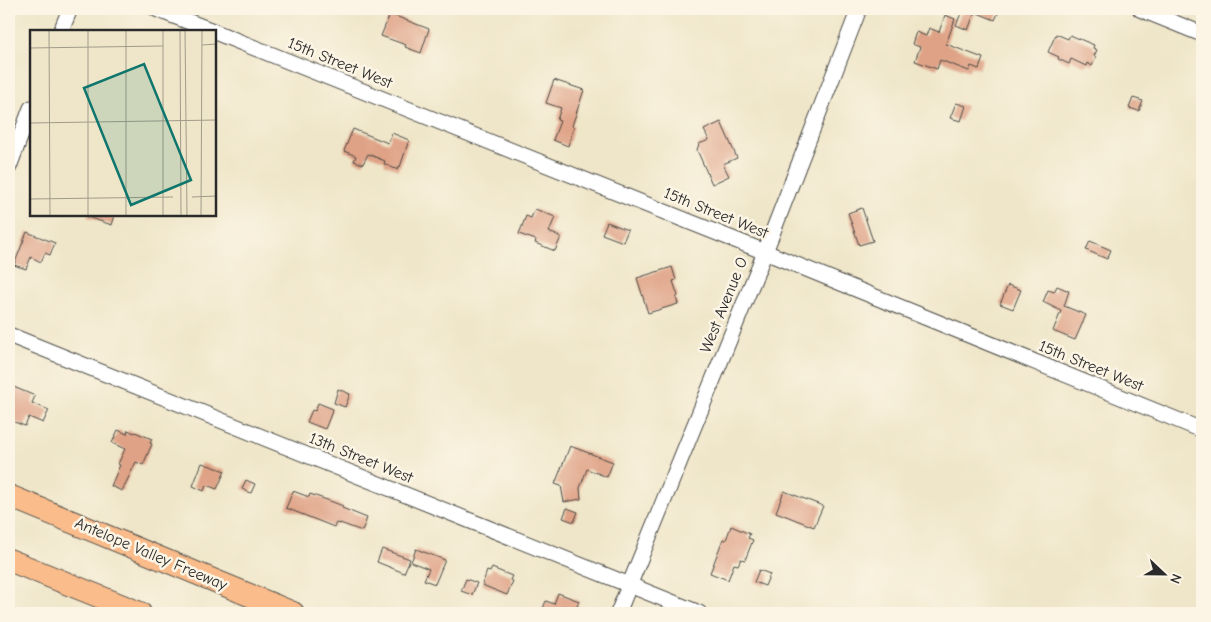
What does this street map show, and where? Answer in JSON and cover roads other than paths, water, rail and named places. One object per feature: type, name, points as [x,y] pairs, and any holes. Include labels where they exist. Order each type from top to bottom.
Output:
[{"type":"highway","name":"Antelope Valley Freeway","points":[[9,496],[293,613]]},
{"type":"highway","points":[[9,560],[140,613]]},
{"type":"street","points":[[61,30],[70,9]]},
{"type":"street","name":"15th Street West","points":[[156,9],[209,30]]},
{"type":"street","name":"West Avenue O","points":[[618,613],[765,252],[858,9]]},
{"type":"street","points":[[1140,9],[1202,34]]},
{"type":"street","name":"15th Street West","points":[[216,33],[765,252],[1202,430]]},
{"type":"street","points":[[9,167],[30,111]]},
{"type":"street","name":"13th Street West","points":[[9,335],[699,613]]}]
